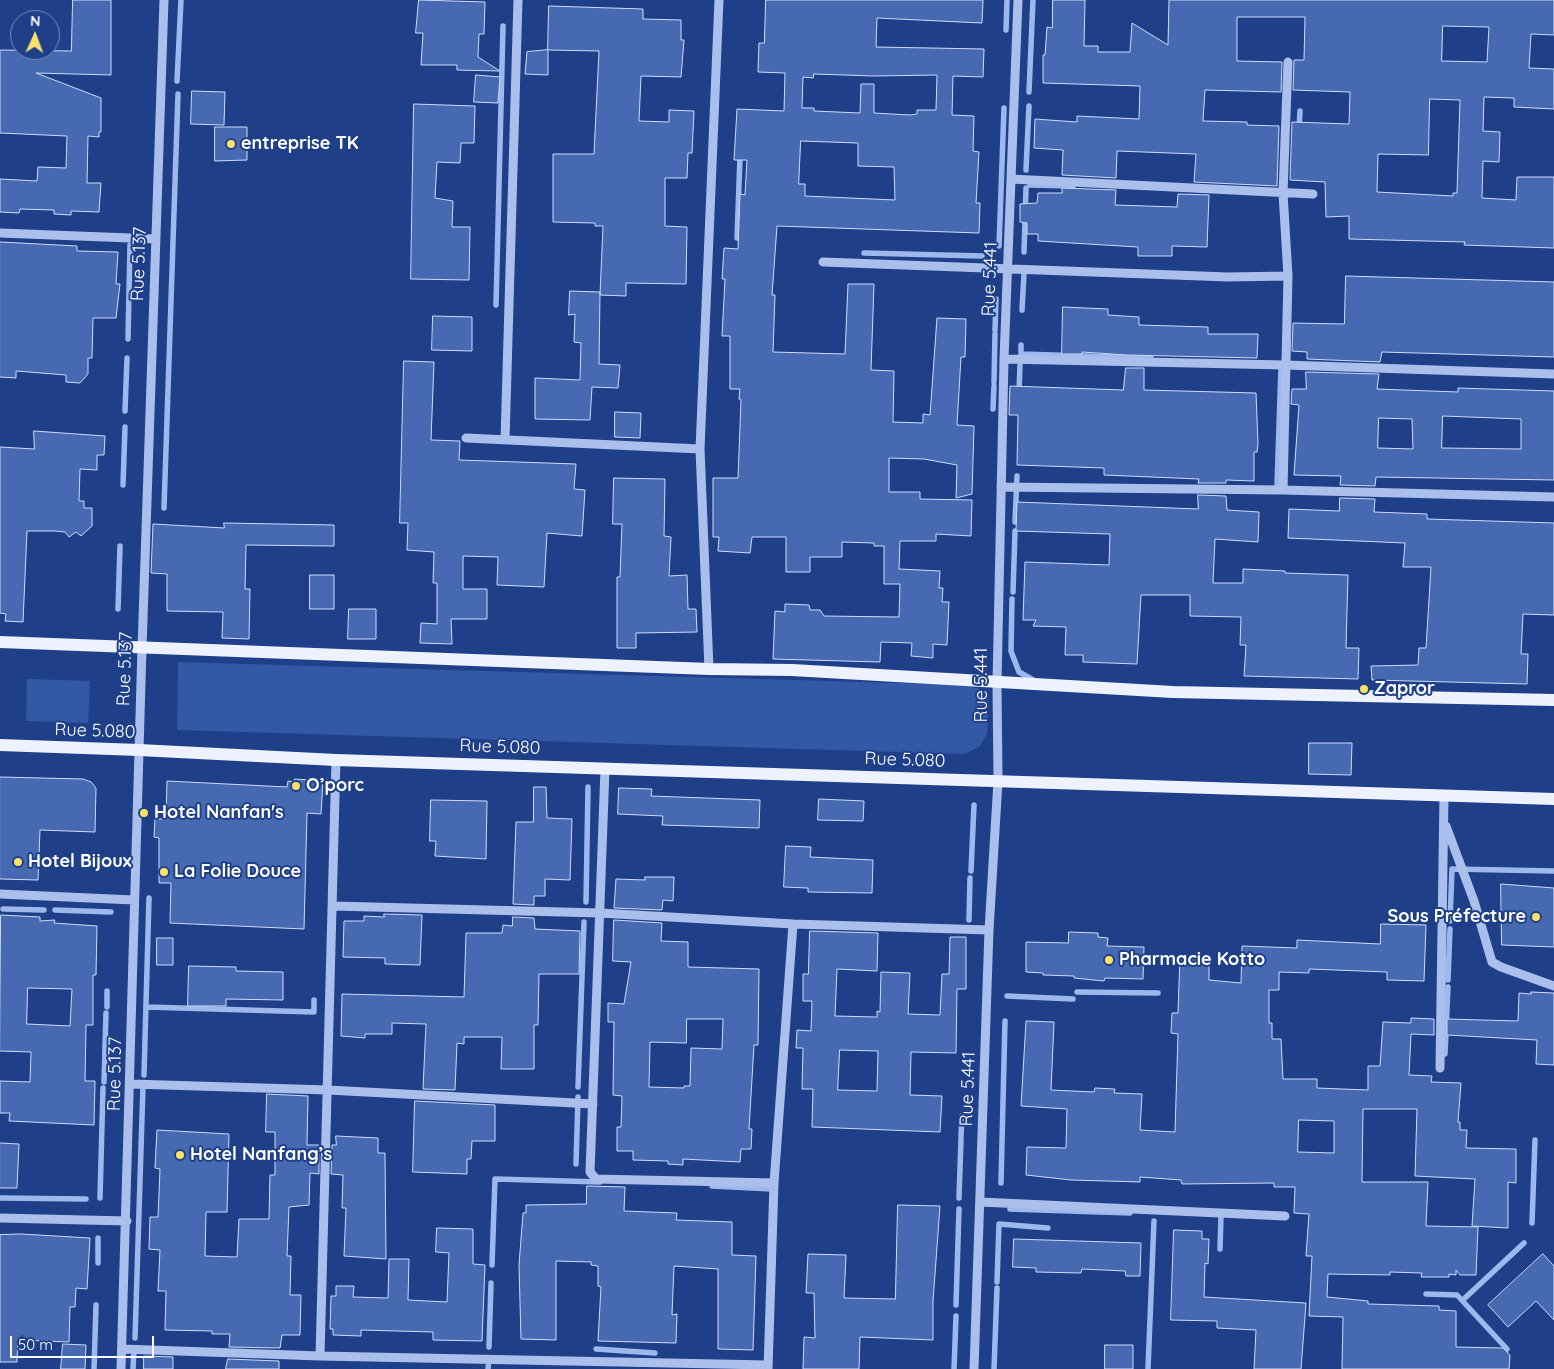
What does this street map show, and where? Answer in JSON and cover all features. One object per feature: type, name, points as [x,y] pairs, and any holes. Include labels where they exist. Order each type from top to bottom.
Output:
[{"type":"main road","points":[[0,642],[709,669],[792,670],[997,683],[1283,696],[1554,700]]},
{"type":"main road","name":"Rue 5.080","points":[[0,745],[336,760],[1554,798]]},
{"type":"street","name":"Rue 5.137","points":[[121,1369],[131,1084],[134,900],[164,0]]},
{"type":"street","points":[[505,440],[518,0]]},
{"type":"street","points":[[709,669],[700,448],[719,0]]},
{"type":"street","name":"Rue 5.441","points":[[974,1369],[989,930],[998,780],[997,683],[1006,269],[1018,0]]},
{"type":"street","points":[[1283,490],[1288,276],[1283,192],[1288,62]]},
{"type":"street","points":[[1011,179],[1313,194]]},
{"type":"street","points":[[0,233],[156,239]]},
{"type":"street","points":[[823,262],[1228,277],[1288,276]]},
{"type":"street","points":[[1004,359],[1285,365],[1554,374]]},
{"type":"street","points":[[466,438],[700,448]]},
{"type":"street","points":[[1001,487],[1283,490],[1554,497]]},
{"type":"street","points":[[320,1356],[336,760]]},
{"type":"street","points":[[605,769],[590,1172],[596,1179],[774,1183]]},
{"type":"street","points":[[1440,1068],[1444,795]]},
{"type":"street","points":[[1444,820],[1474,901],[1492,962],[1554,986]]},
{"type":"street","points":[[0,894],[134,900]]},
{"type":"street","points":[[333,906],[600,913],[793,924],[989,930]]},
{"type":"street","points":[[122,1350],[768,1367],[774,1183],[793,924]]},
{"type":"street","points":[[131,1084],[328,1090],[592,1104]]},
{"type":"street","points":[[980,1202],[1284,1216]]},
{"type":"street","points":[[0,1218],[127,1221]]},
{"type":"shaded area","points":[[178,662],[964,685],[981,689],[989,701],[987,734],[979,747],[964,754],[177,730]]},
{"type":"shaded area","points":[[27,679],[90,681],[88,723],[26,721]]},
{"type":"building","points":[[73,0],[111,0],[111,75],[36,73],[101,98],[101,132],[99,132],[99,137],[88,136],[87,183],[101,183],[99,212],[71,211],[71,215],[54,214],[54,210],[20,209],[19,213],[0,212],[0,179],[37,181],[38,167],[66,168],[67,136],[0,133],[0,50],[10,50],[10,60],[60,60],[60,51],[71,51]]},
{"type":"building","points":[[419,0],[485,2],[484,34],[479,34],[478,57],[500,71],[457,70],[457,65],[421,65],[423,33],[416,33]]},
{"type":"building","points":[[766,0],[983,0],[982,23],[877,18],[876,47],[984,49],[983,77],[953,76],[952,115],[974,116],[973,151],[979,152],[976,203],[980,203],[979,233],[777,226],[772,295],[775,295],[773,352],[845,354],[848,284],[874,284],[871,370],[894,371],[893,422],[923,423],[923,414],[930,415],[937,318],[966,319],[965,357],[961,357],[957,425],[974,426],[972,494],[956,498],[957,465],[924,459],[889,458],[889,492],[920,492],[920,499],[972,500],[971,536],[936,534],[936,541],[900,541],[899,569],[940,571],[939,588],[943,588],[942,602],[949,602],[947,645],[933,644],[933,658],[911,656],[912,643],[881,642],[880,662],[773,659],[775,611],[785,612],[785,604],[809,605],[810,610],[820,610],[824,616],[899,617],[900,584],[884,584],[884,546],[874,546],[874,543],[842,542],[842,557],[810,557],[810,572],[786,572],[786,537],[752,537],[750,553],[718,551],[719,537],[713,537],[713,478],[738,478],[740,389],[730,389],[730,336],[722,336],[725,279],[722,279],[724,248],[738,249],[740,194],[745,195],[747,160],[734,160],[737,109],[784,111],[785,73],[758,72],[759,43],[764,43]],"holes":[[[814,74],[874,76],[937,75],[936,110],[917,110],[917,114],[910,115],[874,113],[874,84],[861,84],[860,113],[814,111],[814,108],[802,108],[803,77],[813,78]],[[801,141],[858,143],[858,166],[894,167],[895,200],[805,196],[805,184],[799,184]]]},
{"type":"building","points":[[1053,0],[1085,0],[1084,46],[1098,46],[1098,52],[1130,52],[1132,23],[1168,45],[1169,0],[1554,0],[1554,35],[1531,34],[1529,68],[1554,69],[1554,109],[1514,107],[1514,98],[1484,97],[1483,131],[1500,132],[1499,162],[1483,161],[1482,198],[1516,200],[1517,177],[1554,177],[1554,248],[1464,245],[1465,242],[1349,239],[1349,216],[1326,217],[1325,182],[1290,180],[1292,122],[1349,124],[1350,92],[1293,90],[1294,60],[1304,60],[1305,17],[1237,17],[1237,61],[1282,62],[1281,92],[1205,90],[1203,121],[1247,122],[1247,125],[1279,126],[1277,186],[1194,182],[1196,154],[1117,151],[1116,178],[1062,175],[1063,150],[1034,148],[1035,119],[1077,122],[1077,116],[1139,119],[1140,86],[1043,83],[1043,55],[1045,55],[1047,27],[1052,28]],"holes":[[[1443,26],[1489,27],[1487,62],[1442,61]],[[1430,99],[1460,100],[1457,193],[1453,193],[1453,196],[1377,192],[1378,154],[1428,155]]]},
{"type":"building","points":[[549,6],[643,9],[643,19],[681,20],[681,40],[684,40],[681,77],[641,76],[639,121],[669,122],[669,110],[694,111],[692,153],[688,153],[687,178],[665,178],[665,226],[687,227],[686,284],[626,283],[626,296],[600,295],[603,226],[595,226],[595,223],[553,222],[553,154],[594,154],[599,51],[548,50]]},
{"type":"building","points":[[548,50],[548,75],[525,74],[527,52]]},
{"type":"building","points":[[476,75],[500,77],[498,103],[474,102]]},
{"type":"building","points":[[192,91],[225,92],[224,125],[191,124]]},
{"type":"building","points":[[414,104],[475,106],[474,143],[461,143],[460,163],[437,162],[435,198],[453,201],[452,227],[470,227],[469,280],[411,279]]},
{"type":"building","name":"entreprise TK","points":[[215,127],[247,127],[247,160],[215,161]]},
{"type":"building","points":[[1062,188],[1116,190],[1115,205],[1177,207],[1178,194],[1209,195],[1207,247],[1172,246],[1172,256],[1138,256],[1138,247],[1038,241],[1038,234],[1027,234],[1027,223],[1020,222],[1020,204],[1037,203],[1038,193],[1062,193]]},
{"type":"building","points":[[0,242],[77,246],[77,251],[118,252],[116,284],[120,284],[116,318],[93,318],[92,358],[88,358],[88,374],[80,383],[66,382],[66,375],[16,371],[16,378],[0,377]]},
{"type":"building","points":[[1346,276],[1554,282],[1554,357],[1382,352],[1380,362],[1307,359],[1307,352],[1292,351],[1293,323],[1344,324]]},
{"type":"building","points":[[570,291],[600,292],[599,364],[620,365],[618,388],[592,387],[590,420],[535,419],[535,378],[580,380],[581,343],[574,342],[575,314],[569,315]]},
{"type":"building","points":[[1063,307],[1108,309],[1108,315],[1139,317],[1139,325],[1208,327],[1208,334],[1258,334],[1257,358],[1082,352],[1082,354],[1062,354]]},
{"type":"building","points":[[433,316],[472,317],[472,351],[432,350]]},
{"type":"building","points":[[404,361],[434,362],[431,440],[460,441],[459,460],[576,464],[574,489],[585,490],[582,536],[547,533],[544,587],[497,585],[498,557],[463,556],[463,589],[487,589],[487,619],[451,619],[452,644],[420,643],[421,623],[437,624],[437,583],[433,583],[434,552],[407,550],[408,523],[400,523]]},
{"type":"building","points":[[1126,368],[1144,368],[1144,390],[1256,393],[1258,444],[1257,452],[1254,452],[1254,481],[1226,480],[1226,483],[1198,483],[1199,479],[1104,475],[1104,468],[1017,465],[1018,415],[1009,415],[1010,386],[1123,390]]},
{"type":"building","points":[[1306,372],[1379,374],[1377,389],[1458,392],[1458,388],[1554,391],[1554,480],[1376,477],[1375,486],[1340,485],[1341,476],[1294,475],[1299,405],[1291,404],[1292,389],[1306,389]],"holes":[[[1443,416],[1521,419],[1521,449],[1442,448]],[[1379,418],[1412,419],[1413,449],[1378,448]]]},
{"type":"building","points":[[615,412],[641,413],[640,438],[615,437]]},
{"type":"building","points":[[34,431],[105,436],[104,455],[97,455],[97,470],[80,469],[79,501],[84,501],[84,508],[92,508],[92,526],[81,536],[76,532],[69,537],[65,532],[27,531],[23,622],[5,621],[6,614],[0,613],[0,447],[34,449]]},
{"type":"building","points":[[614,478],[665,479],[664,536],[671,537],[669,576],[687,575],[688,609],[696,609],[697,632],[636,633],[636,648],[617,648],[617,577],[620,577],[622,524],[613,524]]},
{"type":"building","points":[[1198,495],[1226,496],[1227,510],[1259,512],[1258,542],[1215,539],[1213,583],[1243,583],[1243,569],[1285,571],[1285,573],[1348,575],[1346,648],[1359,648],[1358,679],[1244,676],[1246,645],[1240,645],[1241,617],[1190,616],[1190,595],[1141,595],[1137,664],[1083,662],[1083,655],[1065,655],[1066,627],[1033,626],[1036,620],[1023,620],[1025,562],[1109,565],[1110,534],[1016,531],[1017,502],[1198,509]]},
{"type":"building","points":[[1340,498],[1375,499],[1374,512],[1427,514],[1427,519],[1554,523],[1554,615],[1523,614],[1521,654],[1528,654],[1527,684],[1372,680],[1371,666],[1418,665],[1419,648],[1426,648],[1431,567],[1403,567],[1405,543],[1288,538],[1289,509],[1339,511]]},
{"type":"building","points":[[224,523],[334,525],[334,546],[246,545],[245,589],[250,589],[249,639],[222,638],[223,612],[167,611],[167,574],[151,573],[153,524],[224,528]]},
{"type":"building","points":[[310,575],[334,575],[334,609],[310,609]]},
{"type":"building","points":[[349,609],[376,609],[376,639],[348,639]]},
{"type":"building","points":[[1309,743],[1352,743],[1351,775],[1309,774]]},
{"type":"building","points":[[0,777],[83,779],[91,782],[96,788],[95,832],[40,830],[38,880],[0,879]]},
{"type":"building","points":[[295,779],[323,781],[321,814],[307,813],[304,929],[170,923],[171,883],[159,883],[159,838],[154,837],[155,819],[166,819],[167,781],[287,787],[288,781],[294,782]]},
{"type":"building","points":[[534,787],[546,787],[547,818],[572,819],[570,880],[545,879],[545,896],[534,896],[534,905],[513,904],[516,822],[533,822]]},
{"type":"building","points":[[619,788],[652,789],[651,796],[760,800],[759,828],[662,825],[663,816],[618,814]]},
{"type":"building","points":[[819,799],[864,801],[863,821],[818,820]]},
{"type":"building","points":[[431,800],[487,801],[486,859],[435,856],[436,841],[430,841]]},
{"type":"building","points":[[786,846],[811,847],[810,857],[873,860],[872,893],[808,892],[808,888],[784,887]]},
{"type":"building","points":[[645,877],[674,877],[673,901],[663,900],[662,910],[614,908],[616,879],[645,880]]},
{"type":"building","name":"Sous Préfecture","points":[[1501,884],[1554,888],[1554,947],[1502,945]]},
{"type":"building","points":[[384,914],[422,915],[420,965],[385,964],[385,958],[343,957],[344,921],[364,921],[364,916],[384,917]]},
{"type":"building","points":[[1,915],[40,917],[40,921],[55,920],[54,923],[97,926],[96,975],[93,975],[93,1025],[86,1025],[85,1081],[95,1081],[94,1125],[9,1121],[10,1113],[0,1113],[0,1081],[30,1082],[31,1052],[0,1051]],"holes":[[[28,988],[72,989],[70,1026],[27,1024]]]},
{"type":"building","points":[[513,917],[534,918],[535,929],[580,931],[579,974],[539,974],[538,1025],[534,1025],[534,1069],[501,1069],[502,1037],[464,1037],[464,1044],[457,1043],[455,1090],[423,1089],[426,1024],[392,1023],[392,1034],[365,1034],[365,1038],[341,1036],[342,994],[464,997],[466,933],[502,933],[503,925],[512,926]]},
{"type":"building","points":[[614,920],[662,923],[661,941],[688,942],[688,967],[759,969],[758,1045],[754,1045],[749,1129],[752,1129],[751,1149],[741,1149],[740,1162],[683,1159],[683,1165],[668,1164],[668,1161],[633,1160],[633,1151],[617,1151],[617,1127],[621,1127],[622,1096],[613,1095],[614,1022],[608,1022],[608,1003],[624,1004],[631,962],[613,961]],"holes":[[[687,1019],[723,1019],[722,1049],[691,1048],[690,1086],[684,1086],[684,1088],[649,1087],[650,1042],[686,1043]]]},
{"type":"building","points":[[1381,924],[1426,925],[1424,981],[1387,980],[1387,972],[1309,969],[1309,973],[1279,972],[1279,990],[1269,990],[1269,1023],[1272,1023],[1272,1039],[1281,1039],[1283,1079],[1317,1079],[1317,1088],[1368,1090],[1368,1066],[1380,1066],[1383,1022],[1411,1023],[1411,1018],[1434,1019],[1434,1035],[1411,1034],[1409,1075],[1432,1076],[1431,1082],[1461,1083],[1458,1122],[1460,1122],[1460,1130],[1467,1130],[1466,1148],[1516,1149],[1516,1183],[1508,1182],[1508,1228],[1472,1226],[1475,1179],[1415,1176],[1417,1109],[1363,1109],[1362,1182],[1428,1182],[1426,1226],[1478,1227],[1476,1275],[1460,1275],[1456,1270],[1456,1275],[1449,1274],[1449,1277],[1421,1277],[1422,1273],[1390,1272],[1390,1275],[1328,1274],[1327,1297],[1368,1301],[1368,1304],[1439,1306],[1439,1310],[1456,1311],[1456,1347],[1503,1348],[1510,1355],[1509,1369],[1342,1369],[1343,1317],[1309,1316],[1312,1256],[1306,1256],[1309,1214],[1294,1213],[1295,1187],[1274,1187],[1274,1183],[1182,1184],[1181,1180],[1140,1177],[1140,1182],[1071,1180],[1026,1175],[1027,1147],[1066,1148],[1067,1109],[1021,1106],[1026,1021],[1054,1022],[1051,1090],[1094,1092],[1095,1088],[1115,1089],[1114,1093],[1142,1094],[1140,1130],[1175,1132],[1178,1034],[1171,1033],[1172,1013],[1178,1013],[1180,955],[1209,956],[1209,980],[1241,983],[1242,946],[1297,948],[1297,940],[1380,944]],"holes":[[[1299,1120],[1334,1121],[1334,1153],[1298,1152]]]},
{"type":"building","points":[[810,931],[878,933],[877,971],[837,969],[835,1016],[877,1017],[877,1011],[880,1012],[881,972],[910,973],[908,1014],[940,1015],[942,974],[949,974],[950,937],[966,937],[966,989],[957,989],[956,1053],[911,1052],[910,1095],[942,1096],[940,1132],[812,1127],[813,1089],[802,1089],[803,1048],[796,1048],[797,1030],[811,1031],[812,1001],[803,1001],[803,974],[808,974]],"holes":[[[840,1050],[878,1051],[877,1091],[838,1090]]]},
{"type":"building","points":[[1069,932],[1098,933],[1098,937],[1108,938],[1107,946],[1144,947],[1143,979],[1105,978],[1104,981],[1074,978],[1074,976],[1043,975],[1043,973],[1026,972],[1026,942],[1068,943]]},
{"type":"building","points":[[157,938],[173,938],[173,965],[157,965]]},
{"type":"building","points":[[189,966],[236,967],[236,971],[283,972],[283,1000],[226,999],[226,1006],[188,1006]]},
{"type":"building","points":[[1531,992],[1554,993],[1554,1065],[1536,1064],[1537,1040],[1447,1035],[1447,1019],[1518,1021],[1519,993],[1531,994]]},
{"type":"building","points":[[267,1094],[308,1096],[307,1145],[319,1145],[319,1174],[310,1173],[309,1205],[289,1207],[287,1256],[291,1256],[290,1295],[301,1295],[300,1335],[282,1335],[280,1348],[229,1347],[230,1334],[212,1334],[212,1331],[165,1330],[166,1291],[158,1291],[160,1250],[149,1249],[150,1217],[158,1217],[160,1169],[155,1168],[157,1130],[229,1134],[227,1212],[206,1212],[205,1256],[237,1257],[239,1219],[269,1219],[270,1175],[275,1175],[275,1132],[266,1132]]},
{"type":"building","points":[[415,1101],[495,1105],[495,1141],[472,1141],[471,1159],[467,1159],[467,1174],[413,1172]]},
{"type":"building","points":[[336,1136],[378,1138],[378,1153],[385,1153],[386,1259],[344,1256],[346,1208],[342,1208],[343,1175],[331,1174],[332,1145],[336,1145]]},
{"type":"building","points":[[0,1143],[19,1144],[17,1188],[0,1188]]},
{"type":"building","points":[[587,1186],[625,1187],[624,1211],[677,1213],[676,1220],[732,1222],[732,1255],[756,1256],[753,1350],[718,1349],[718,1269],[674,1266],[672,1315],[677,1314],[676,1343],[598,1341],[601,1287],[598,1286],[598,1266],[591,1265],[591,1262],[556,1261],[556,1340],[521,1339],[519,1265],[523,1213],[526,1213],[526,1205],[586,1204]]},
{"type":"building","points":[[898,1205],[940,1206],[933,1301],[933,1340],[860,1337],[859,1369],[803,1369],[804,1337],[815,1338],[814,1293],[806,1293],[808,1254],[846,1255],[844,1298],[895,1299]]},
{"type":"building","points":[[437,1228],[473,1229],[473,1264],[485,1265],[482,1341],[433,1340],[433,1332],[361,1330],[361,1336],[333,1335],[333,1329],[330,1329],[331,1296],[336,1296],[336,1286],[354,1286],[353,1297],[388,1298],[389,1259],[409,1259],[408,1300],[447,1302],[449,1253],[436,1252]]},
{"type":"building","points":[[1174,1230],[1202,1231],[1202,1239],[1209,1239],[1208,1264],[1205,1263],[1204,1297],[1306,1303],[1301,1369],[1254,1369],[1256,1330],[1217,1328],[1217,1321],[1171,1320]]},
{"type":"building","points":[[21,1234],[90,1238],[87,1289],[76,1288],[75,1307],[70,1307],[69,1342],[18,1340],[17,1362],[0,1362],[0,1235]]},
{"type":"building","points":[[1014,1239],[1141,1243],[1140,1276],[1126,1276],[1125,1271],[1082,1269],[1081,1273],[1036,1272],[1036,1268],[1013,1267]]},
{"type":"building","points":[[1543,1254],[1554,1266],[1554,1320],[1536,1301],[1508,1327],[1488,1305]]},
{"type":"building","points":[[63,1344],[86,1345],[85,1369],[61,1369]]},
{"type":"building","points":[[1105,1345],[1133,1345],[1133,1369],[1105,1369]]},
{"type":"building","points":[[144,1356],[173,1357],[173,1369],[144,1369]]},
{"type":"building","points":[[228,1359],[279,1361],[279,1369],[226,1369]]},
{"type":"waterway","points":[[177,81],[181,0]]},
{"type":"waterway","points":[[1006,30],[1007,0]]},
{"type":"waterway","points":[[1029,92],[1033,0]]},
{"type":"waterway","points":[[496,305],[503,26]]},
{"type":"waterway","points":[[164,508],[178,94]]},
{"type":"waterway","points":[[1026,170],[1029,106]]},
{"type":"waterway","points":[[999,246],[1004,108]]},
{"type":"waterway","points":[[1299,128],[1300,111]]},
{"type":"waterway","points":[[737,238],[740,157]]},
{"type":"waterway","points":[[1030,185],[1073,186]]},
{"type":"waterway","points":[[1024,252],[1026,188]]},
{"type":"waterway","points":[[128,339],[130,245]]},
{"type":"waterway","points":[[864,253],[982,256]]},
{"type":"waterway","points":[[1022,310],[1024,274]]},
{"type":"waterway","points":[[995,330],[996,299]]},
{"type":"waterway","points":[[994,382],[995,334]]},
{"type":"waterway","points":[[1021,345],[1021,354],[1151,358]]},
{"type":"waterway","points":[[125,411],[127,358]]},
{"type":"waterway","points":[[1019,393],[1020,364]]},
{"type":"waterway","points":[[1277,485],[1281,368]]},
{"type":"waterway","points":[[993,409],[994,386]]},
{"type":"waterway","points":[[123,485],[125,427]]},
{"type":"waterway","points":[[1015,522],[1017,476]]},
{"type":"waterway","points":[[1013,592],[1015,531]]},
{"type":"waterway","points":[[118,609],[120,546]]},
{"type":"waterway","points":[[1012,599],[1011,651],[1019,672],[1035,681]]},
{"type":"waterway","points":[[586,902],[588,787]]},
{"type":"waterway","points":[[971,871],[974,805]]},
{"type":"waterway","points":[[1450,921],[1452,869],[1554,871]]},
{"type":"waterway","points":[[969,920],[970,878]]},
{"type":"waterway","points":[[144,1075],[149,898]]},
{"type":"waterway","points":[[3,909],[44,910]]},
{"type":"waterway","points":[[55,910],[111,912]]},
{"type":"waterway","points":[[578,1087],[584,922]]},
{"type":"waterway","points":[[1448,980],[1450,929]]},
{"type":"waterway","points":[[1445,1054],[1448,987]]},
{"type":"waterway","points":[[107,991],[107,1007]]},
{"type":"waterway","points":[[1077,992],[1158,993]]},
{"type":"waterway","points":[[1007,996],[1073,999]]},
{"type":"waterway","points":[[146,1007],[314,1012],[314,1000]]},
{"type":"waterway","points":[[104,1082],[106,1013]]},
{"type":"waterway","points":[[1001,1183],[1005,1021]]},
{"type":"waterway","points":[[135,1338],[143,1086],[147,1086]]},
{"type":"waterway","points":[[100,1198],[103,1088]]},
{"type":"waterway","points":[[576,1164],[578,1097]]},
{"type":"waterway","points":[[961,1136],[962,1116]]},
{"type":"waterway","points":[[959,1198],[961,1139]]},
{"type":"waterway","points":[[1532,1223],[1535,1140]]},
{"type":"waterway","points":[[492,1265],[495,1179],[600,1182]]},
{"type":"waterway","points":[[712,1186],[772,1189]]},
{"type":"waterway","points":[[0,1198],[86,1199]]},
{"type":"waterway","points":[[956,1305],[959,1209]]},
{"type":"waterway","points":[[1010,1209],[1130,1213]]},
{"type":"waterway","points":[[1220,1249],[1221,1216]]},
{"type":"waterway","points":[[1148,1369],[1154,1221]]},
{"type":"waterway","points":[[997,1282],[999,1224],[1048,1228]]},
{"type":"waterway","points":[[98,1238],[98,1263]]},
{"type":"waterway","points":[[1465,1298],[1524,1243]]},
{"type":"waterway","points":[[489,1347],[491,1283]]},
{"type":"waterway","points":[[994,1369],[997,1288]]},
{"type":"waterway","points":[[1426,1294],[1457,1295],[1507,1349]]},
{"type":"waterway","points":[[94,1369],[96,1305]]},
{"type":"waterway","points":[[954,1369],[956,1316]]},
{"type":"waterway","points":[[133,1369],[134,1348]]},
{"type":"waterway","points":[[596,1349],[655,1353]]},
{"type":"waterway","points":[[488,1369],[489,1359]]},
{"type":"place","name":"entreprise TK","points":[[231,144]]},
{"type":"place","name":"Zapror","points":[[1364,689]]},
{"type":"place","name":"O’porc","points":[[296,786]]},
{"type":"place","name":"Hotel Nanfan's","points":[[144,813]]},
{"type":"place","name":"Hotel Bijoux","points":[[18,862]]},
{"type":"place","name":"La Folie Douce","points":[[164,872]]},
{"type":"place","name":"Sous Préfecture","points":[[1536,917]]},
{"type":"place","name":"Pharmacie Kotto","points":[[1109,960]]},
{"type":"place","name":"Hotel Nanfang’s","points":[[180,1155]]}]
